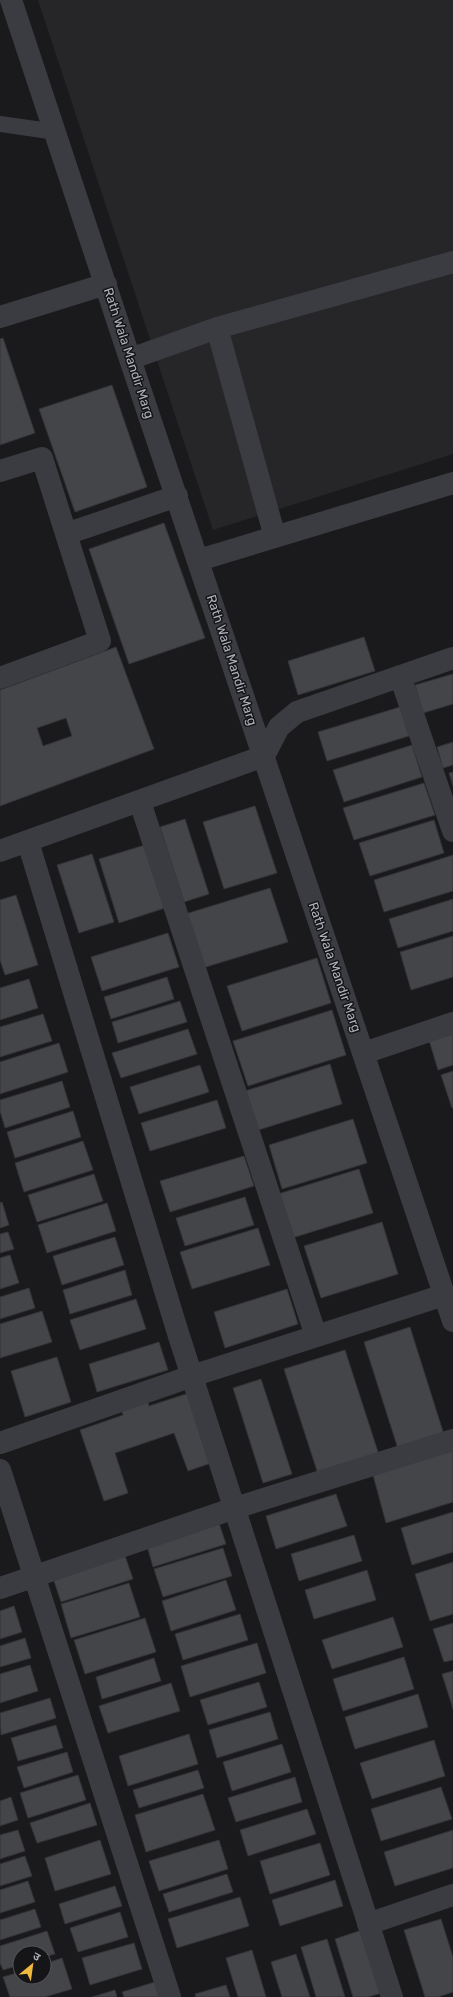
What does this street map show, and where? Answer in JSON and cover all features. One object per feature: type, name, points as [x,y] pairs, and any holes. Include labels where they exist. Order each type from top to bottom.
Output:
[{"type":"street","name":"Rath Wala Mandir Marg","points":[[11,0],[453,1320]]},
{"type":"street","points":[[130,359],[217,328],[453,262]]},
{"type":"street","points":[[0,318],[106,284]]},
{"type":"street","points":[[217,328],[275,537]]},
{"type":"street","points":[[0,471],[42,458],[100,641],[0,678]]},
{"type":"street","points":[[199,560],[453,483]]},
{"type":"street","points":[[66,534],[176,496]]},
{"type":"street","points":[[0,851],[140,802],[264,756],[278,727],[297,712],[453,658]]},
{"type":"street","points":[[400,676],[453,831]]},
{"type":"street","points":[[140,802],[316,1336]]},
{"type":"street","points":[[28,842],[192,1376],[392,1997]]},
{"type":"street","points":[[364,1053],[453,1023]]},
{"type":"street","points":[[0,1443],[192,1376],[444,1295]]},
{"type":"street","points":[[0,1588],[235,1508],[453,1440]]},
{"type":"street","points":[[0,1470],[170,1997]]},
{"type":"street","points":[[368,1924],[453,1895]]},
{"type":"lane","points":[[0,124],[56,132]]},
{"type":"shaded area","points":[[38,0],[453,0],[453,454],[213,530]]},
{"type":"building","points":[[3,338],[35,433],[0,445],[0,339]]},
{"type":"building","points":[[112,385],[147,487],[75,512],[39,409]]},
{"type":"building","points":[[164,523],[205,638],[129,664],[89,549]]},
{"type":"building","points":[[364,637],[375,671],[298,695],[288,661]]},
{"type":"building","points":[[116,647],[154,749],[0,806],[0,690]],"holes":[[[66,718],[72,736],[43,746],[37,728]]]},
{"type":"building","points":[[453,674],[453,704],[423,713],[415,685]]},
{"type":"building","points":[[400,707],[409,736],[327,761],[318,732]]},
{"type":"building","points":[[453,742],[453,765],[443,768],[437,747]]},
{"type":"building","points":[[412,745],[422,777],[344,802],[333,770]]},
{"type":"building","points":[[453,772],[453,786],[449,773]]},
{"type":"building","points":[[424,783],[435,815],[354,840],[343,808]]},
{"type":"building","points":[[255,806],[277,873],[224,889],[203,822]]},
{"type":"building","points":[[185,819],[209,894],[184,902],[160,827]]},
{"type":"building","points":[[434,820],[444,853],[370,876],[359,843]]},
{"type":"building","points":[[145,845],[165,908],[119,923],[99,859]]},
{"type":"building","points":[[92,854],[114,922],[79,933],[57,865]]},
{"type":"building","points":[[453,855],[453,891],[384,912],[374,880]]},
{"type":"building","points":[[270,888],[288,942],[196,970],[179,916]]},
{"type":"building","points":[[16,895],[38,965],[5,975],[0,960],[0,900]]},
{"type":"building","points":[[453,899],[453,931],[398,948],[389,919]]},
{"type":"building","points":[[168,933],[179,967],[102,991],[91,957]]},
{"type":"building","points":[[453,936],[453,977],[411,990],[400,952]]},
{"type":"building","points":[[317,958],[331,1003],[242,1031],[227,986]]},
{"type":"building","points":[[167,977],[174,999],[111,1019],[104,997]]},
{"type":"building","points":[[29,979],[38,1008],[0,1020],[0,988]]},
{"type":"building","points":[[180,1001],[187,1022],[118,1043],[112,1022]]},
{"type":"building","points":[[332,1010],[346,1055],[248,1086],[233,1041]]},
{"type":"building","points":[[43,1014],[52,1041],[0,1057],[0,1027]]},
{"type":"building","points":[[188,1029],[197,1054],[121,1078],[112,1053]]},
{"type":"building","points":[[453,1033],[453,1065],[438,1070],[429,1040]]},
{"type":"building","points":[[59,1043],[68,1072],[0,1094],[0,1062]]},
{"type":"building","points":[[330,1064],[342,1104],[255,1131],[242,1092]]},
{"type":"building","points":[[200,1065],[209,1092],[139,1114],[130,1087]]},
{"type":"building","points":[[453,1071],[453,1108],[452,1108],[441,1075]]},
{"type":"building","points":[[62,1081],[70,1107],[5,1128],[0,1111],[0,1100]]},
{"type":"building","points":[[217,1100],[226,1128],[150,1151],[141,1123]]},
{"type":"building","points":[[73,1111],[81,1137],[15,1158],[7,1132]]},
{"type":"building","points":[[353,1119],[367,1163],[282,1189],[269,1145]]},
{"type":"building","points":[[83,1141],[93,1170],[24,1192],[15,1163]]},
{"type":"building","points":[[244,1156],[254,1186],[170,1212],[160,1181]]},
{"type":"building","points":[[359,1169],[373,1213],[292,1238],[278,1194]]},
{"type":"building","points":[[94,1174],[103,1201],[37,1222],[28,1195]]},
{"type":"building","points":[[245,1197],[254,1225],[185,1246],[176,1218]]},
{"type":"building","points":[[2,1202],[9,1225],[0,1228],[0,1203]]},
{"type":"building","points":[[107,1203],[116,1231],[47,1253],[38,1225]]},
{"type":"building","points":[[382,1222],[398,1274],[321,1298],[304,1246]]},
{"type":"building","points":[[258,1228],[270,1265],[192,1289],[180,1252]]},
{"type":"building","points":[[8,1232],[14,1249],[0,1253],[0,1234]]},
{"type":"building","points":[[115,1237],[124,1265],[62,1285],[53,1256]]},
{"type":"building","points":[[10,1255],[19,1283],[0,1289],[0,1258]]},
{"type":"building","points":[[125,1270],[132,1295],[70,1314],[63,1290]]},
{"type":"building","points":[[29,1288],[35,1308],[0,1319],[0,1297]]},
{"type":"building","points":[[287,1289],[298,1324],[225,1348],[214,1312]]},
{"type":"building","points":[[136,1299],[146,1329],[80,1350],[70,1320]]},
{"type":"building","points":[[42,1311],[52,1342],[0,1358],[0,1324]]},
{"type":"building","points":[[410,1327],[445,1438],[399,1452],[364,1342]]},
{"type":"building","points":[[159,1342],[168,1370],[97,1392],[89,1364]]},
{"type":"building","points":[[345,1350],[379,1455],[318,1474],[284,1369]]},
{"type":"building","points":[[57,1357],[71,1402],[25,1417],[11,1371]]},
{"type":"building","points":[[261,1379],[292,1474],[263,1483],[233,1388]]},
{"type":"building","points":[[189,1393],[214,1462],[188,1471],[174,1433],[115,1453],[128,1493],[104,1501],[80,1430],[123,1415],[121,1410],[147,1400],[149,1406]]},
{"type":"building","points":[[453,1450],[453,1502],[386,1523],[373,1475]]},
{"type":"building","points":[[336,1494],[347,1526],[276,1549],[266,1516]]},
{"type":"building","points":[[453,1512],[453,1552],[412,1565],[401,1528]]},
{"type":"building","points":[[218,1520],[226,1544],[153,1567],[146,1542]]},
{"type":"building","points":[[354,1535],[362,1561],[299,1581],[291,1554]]},
{"type":"building","points":[[223,1548],[232,1576],[163,1597],[154,1569]]},
{"type":"building","points":[[124,1553],[133,1579],[61,1602],[52,1575]]},
{"type":"building","points":[[453,1562],[453,1614],[430,1621],[415,1574]]},
{"type":"building","points":[[367,1570],[376,1600],[314,1619],[305,1590]]},
{"type":"building","points":[[226,1580],[236,1610],[171,1631],[162,1601]]},
{"type":"building","points":[[129,1583],[140,1617],[71,1638],[61,1604]]},
{"type":"building","points":[[14,1606],[22,1632],[0,1639],[0,1611]]},
{"type":"building","points":[[240,1614],[248,1640],[183,1660],[175,1634]]},
{"type":"building","points":[[393,1617],[403,1647],[332,1669],[322,1640]]},
{"type":"building","points":[[145,1618],[156,1652],[85,1674],[74,1640]]},
{"type":"building","points":[[453,1623],[453,1660],[444,1662],[433,1629]]},
{"type":"building","points":[[25,1638],[31,1658],[0,1667],[0,1646]]},
{"type":"building","points":[[257,1643],[266,1673],[190,1697],[181,1666]]},
{"type":"building","points":[[404,1657],[414,1689],[343,1711],[333,1679]]},
{"type":"building","points":[[154,1658],[161,1681],[102,1699],[96,1677]]},
{"type":"building","points":[[30,1665],[38,1691],[0,1703],[0,1674]]},
{"type":"building","points":[[453,1671],[453,1709],[442,1674]]},
{"type":"building","points":[[259,1682],[267,1707],[208,1725],[200,1700]]},
{"type":"building","points":[[171,1683],[180,1711],[108,1733],[99,1706]]},
{"type":"building","points":[[418,1694],[428,1727],[355,1749],[345,1717]]},
{"type":"building","points":[[50,1698],[56,1718],[1,1735],[0,1713]]},
{"type":"building","points":[[270,1712],[278,1739],[217,1758],[209,1730]]},
{"type":"building","points":[[56,1725],[63,1748],[18,1761],[11,1738]]},
{"type":"building","points":[[189,1734],[198,1764],[128,1786],[119,1756]]},
{"type":"building","points":[[434,1740],[445,1776],[372,1799],[360,1763]]},
{"type":"building","points":[[282,1744],[291,1772],[232,1791],[223,1762]]},
{"type":"building","points":[[67,1752],[73,1772],[24,1788],[17,1767]]},
{"type":"building","points":[[198,1770],[204,1788],[139,1808],[133,1790]]},
{"type":"building","points":[[78,1775],[86,1800],[28,1818],[20,1793]]},
{"type":"building","points":[[295,1777],[302,1802],[236,1822],[228,1798]]},
{"type":"building","points":[[441,1787],[452,1819],[381,1841],[371,1809]]},
{"type":"building","points":[[203,1794],[215,1830],[146,1852],[135,1815]]},
{"type":"building","points":[[11,1797],[18,1820],[0,1826],[0,1801]]},
{"type":"building","points":[[90,1803],[97,1825],[37,1843],[30,1823]]},
{"type":"building","points":[[307,1809],[316,1834],[248,1856],[240,1830]]},
{"type":"building","points":[[18,1830],[25,1851],[0,1859],[0,1835]]},
{"type":"building","points":[[453,1830],[453,1868],[395,1886],[384,1852]]},
{"type":"building","points":[[100,1840],[111,1874],[55,1891],[45,1858]]},
{"type":"building","points":[[219,1840],[228,1869],[159,1891],[149,1861]]},
{"type":"building","points":[[320,1843],[330,1875],[270,1894],[260,1861]]},
{"type":"building","points":[[25,1856],[32,1876],[0,1886],[0,1864]]},
{"type":"building","points":[[227,1874],[233,1892],[169,1912],[163,1894]]},
{"type":"building","points":[[335,1880],[343,1906],[280,1926],[272,1900]]},
{"type":"building","points":[[28,1881],[35,1902],[0,1913],[0,1890]]},
{"type":"building","points":[[115,1886],[122,1906],[65,1924],[59,1904]]},
{"type":"building","points":[[240,1897],[249,1926],[177,1948],[168,1919]]},
{"type":"building","points":[[35,1909],[41,1927],[0,1940],[0,1920]]},
{"type":"building","points":[[120,1912],[128,1937],[78,1952],[70,1928]]},
{"type":"building","points":[[441,1919],[453,1957],[453,1992],[438,1997],[425,1997],[404,1930]]},
{"type":"building","points":[[362,1930],[382,1993],[368,1997],[353,1997],[335,1939]]},
{"type":"building","points":[[47,1931],[52,1945],[12,1945],[12,1967],[3,1970],[0,1963],[0,1946]]},
{"type":"building","points":[[327,1939],[345,1997],[316,1997],[301,1947]]},
{"type":"building","points":[[134,1943],[142,1969],[90,1985],[82,1958]]},
{"type":"building","points":[[52,1945],[55,1954],[52,1955]]},
{"type":"building","points":[[252,1950],[266,1997],[238,1997],[226,1958]]},
{"type":"building","points":[[296,1954],[310,1997],[282,1997],[271,1962]]},
{"type":"building","points":[[62,1958],[72,1989],[45,1997],[10,1997],[3,1977],[12,1974],[12,1985],[52,1985],[52,1961]]},
{"type":"building","points":[[155,1982],[159,1997],[124,1997],[122,1992]]},
{"type":"building","points":[[226,1985],[230,1997],[196,1997],[195,1994]]},
{"type":"building","points":[[115,1990],[117,1997],[92,1997]]}]
